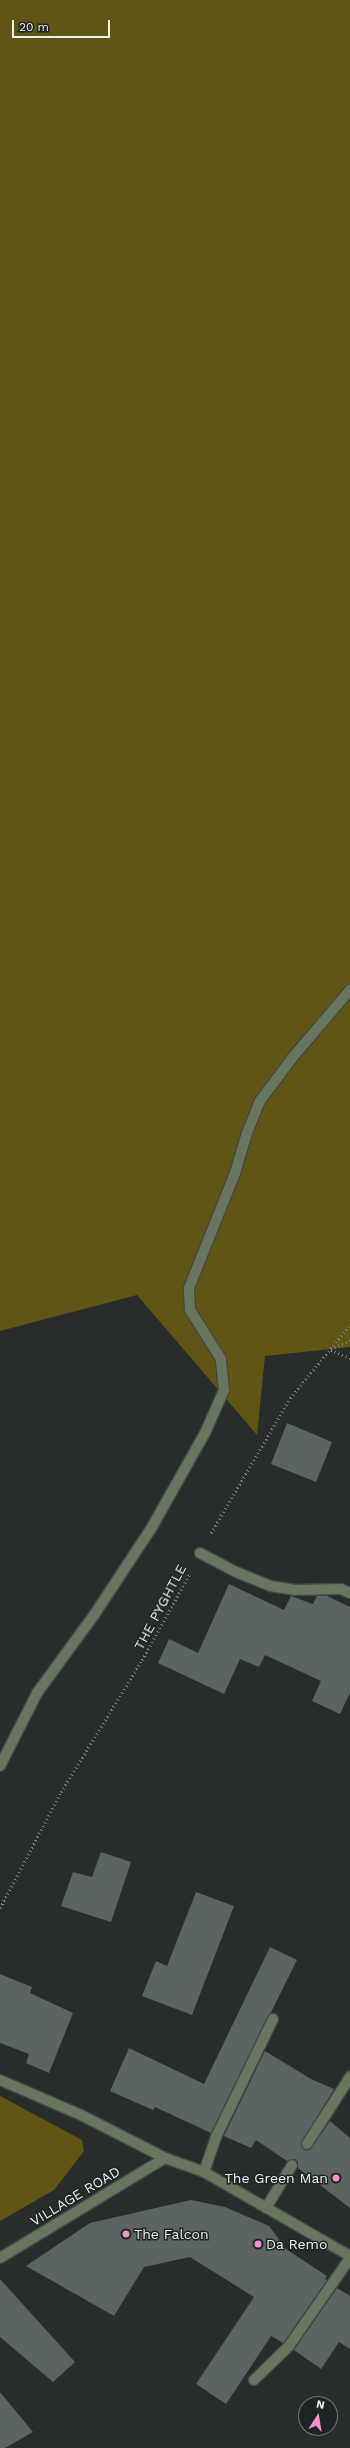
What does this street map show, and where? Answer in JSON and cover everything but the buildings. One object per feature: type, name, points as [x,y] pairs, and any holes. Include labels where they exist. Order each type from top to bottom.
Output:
[{"type":"street","points":[[0,1766],[37,1693],[94,1615],[152,1527],[206,1431],[224,1390],[222,1359],[190,1310],[189,1288],[235,1173],[247,1133],[260,1101],[293,1057],[350,990]]},
{"type":"street","points":[[200,1553],[236,1572],[270,1586],[294,1590],[341,1588],[350,1593]]},
{"type":"street","points":[[204,2172],[216,2137],[273,2019]]},
{"type":"street","points":[[307,2144],[350,2077]]},
{"type":"street","points":[[0,2080],[81,2115],[165,2158],[204,2172],[350,2257],[289,2346],[254,2380]]},
{"type":"street","name":"VILLAGE ROAD","points":[[0,2258],[165,2158]]},
{"type":"street","points":[[266,2208],[292,2165]]},
{"type":"path","name":"THE PYGHTLE","points":[[0,1908],[61,1792],[142,1660],[237,1486],[290,1398],[350,1325]]},
{"type":"path","points":[[331,1350],[350,1340]]},
{"type":"path","points":[[331,1350],[350,1358]]},
{"type":"shaded area","points":[[0,0],[350,0],[350,1347],[265,1356],[257,1435],[137,1295],[0,1331]]},
{"type":"shaded area","points":[[0,2096],[82,2140],[84,2151],[54,2190],[0,2221]]},
{"type":"place","name":"The Green Man","points":[[336,2178]]},
{"type":"place","name":"The Falcon","points":[[126,2234]]},
{"type":"place","name":"Da Remo","points":[[258,2244]]}]
